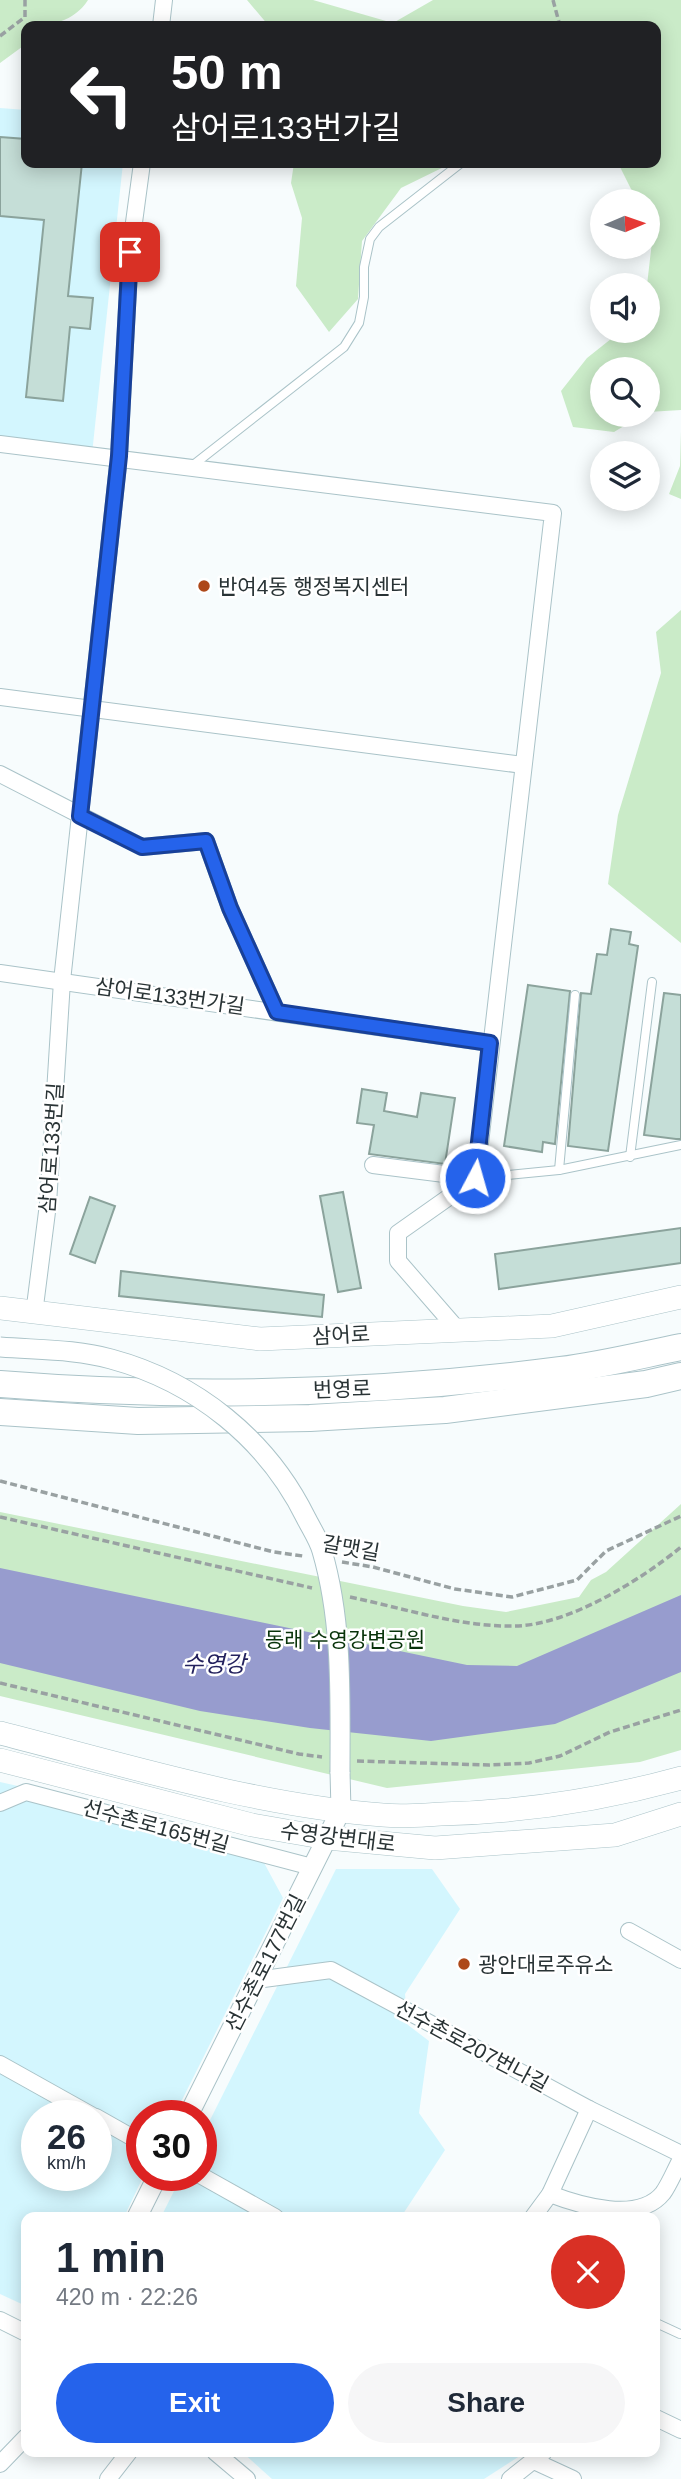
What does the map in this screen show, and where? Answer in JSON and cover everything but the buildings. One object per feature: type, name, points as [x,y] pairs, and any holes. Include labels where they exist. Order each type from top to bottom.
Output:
[{"type":"highway","name":"번영로","points":[[0,1384],[199,1395],[379,1388],[563,1370],[681,1347]]},
{"type":"highway","name":"번영로","points":[[0,1412],[138,1421],[310,1418],[444,1410],[646,1384],[681,1376]]},
{"type":"main road","name":"삼어로","points":[[0,1308],[260,1339],[552,1326],[681,1297]]},
{"type":"main road","name":"수영강변대로","points":[[0,1733],[262,1798],[384,1816],[554,1807],[622,1794],[681,1778]]},
{"type":"main road","name":"수영강변대로","points":[[0,1760],[252,1825],[327,1838],[435,1848],[615,1835],[681,1814]]},
{"type":"street","points":[[162,21],[164,0]]},
{"type":"street","name":"삼어로133번길","points":[[34,1314],[48,1204],[62,981],[119,456],[130,252],[141,168]]},
{"type":"street","points":[[0,444],[119,456],[553,513],[475,1178],[398,1233],[398,1261],[458,1330]]},
{"type":"street","points":[[0,697],[523,765]]},
{"type":"street","points":[[0,774],[80,816]]},
{"type":"street","name":"삼어로133번가길","points":[[80,816],[142,847],[206,841],[230,908],[277,1012]]},
{"type":"street","points":[[0,972],[62,981]]},
{"type":"street","name":"삼어로133번가길","points":[[62,981],[490,1043]]},
{"type":"street","points":[[373,1165],[475,1178]]},
{"type":"street","points":[[0,1348],[110,1359],[167,1380],[218,1410],[266,1454],[299,1504],[321,1549],[335,1614],[339,1667],[341,1810]]},
{"type":"street","name":"선수촌로165번길","points":[[0,1802],[26,1792],[312,1867]]},
{"type":"street","name":"선수촌로177번길","points":[[196,2100],[341,1810]]},
{"type":"street","points":[[629,1931],[681,1960]]},
{"type":"street","name":"선수촌로207번나길","points":[[256,1980],[331,1970],[681,2156]]},
{"type":"street","points":[[0,2064],[65,2100]]},
{"type":"street","points":[[537,2212],[550,2194],[589,2109]]},
{"type":"street","points":[[550,2194],[567,2200],[629,2210],[646,2206],[663,2193],[681,2156]]},
{"type":"street","points":[[217,2185],[266,2212]]},
{"type":"street","points":[[140,2212],[150,2191]]},
{"type":"street","points":[[0,2320],[21,2330]]},
{"type":"street","points":[[660,2420],[681,2430]]},
{"type":"street","points":[[0,2463],[21,2442]]},
{"type":"street","points":[[108,2479],[125,2457]]},
{"type":"street","points":[[221,2457],[247,2479]]},
{"type":"street","points":[[510,2479],[538,2457]]},
{"type":"street","points":[[540,2457],[573,2479]]},
{"type":"lane","points":[[192,466],[344,347],[359,323],[370,239],[379,227],[454,168]]},
{"type":"lane","points":[[630,1157],[652,982]]},
{"type":"lane","points":[[559,1170],[575,995]]},
{"type":"lane","points":[[475,1178],[559,1170],[681,1145]]},
{"type":"lane","points":[[660,2325],[680,2334]]},
{"type":"path","points":[[0,36],[26,17],[25,0]]},
{"type":"path","points":[[553,0],[559,21]]},
{"type":"path","name":"갈맷길","points":[[0,1480],[274,1552],[312,1557]]},
{"type":"path","name":"갈맷길","points":[[336,1561],[373,1567],[455,1589],[512,1597],[578,1580],[606,1551],[681,1516]]},
{"type":"shaded area","points":[[0,108],[21,110],[21,168],[122,168],[92,454],[0,444]]},
{"type":"shaded area","points":[[0,1782],[142,1814],[255,1846],[283,1898],[182,2100],[126,2100],[126,2191],[136,2191],[126,2212],[21,2212],[21,2304],[0,2294]]},
{"type":"shaded area","points":[[336,1869],[432,1869],[460,1909],[405,1994],[408,2025],[429,2041],[419,2113],[445,2150],[404,2212],[164,2212],[174,2191],[217,2191],[217,2106]]},
{"type":"shaded area","points":[[248,2457],[518,2457],[484,2479],[272,2479]]},
{"type":"green space","points":[[0,0],[88,0],[76,13],[61,21],[21,21],[21,48],[0,63]]},
{"type":"green space","points":[[247,0],[313,0],[386,21],[265,21]]},
{"type":"green space","points":[[433,0],[681,0],[681,410],[660,411],[660,357],[590,357],[590,427],[622,427],[614,432],[573,427],[561,391],[587,358],[606,343],[660,343],[660,273],[648,273],[650,259],[660,259],[660,189],[631,189],[620,168],[661,168],[661,21],[396,21]]},
{"type":"green space","points":[[293,168],[442,168],[401,188],[362,241],[358,299],[329,332],[296,286],[302,218],[291,183]]},
{"type":"green space","points":[[681,431],[681,499],[669,494],[680,466]]},
{"type":"green space","points":[[681,610],[681,943],[608,884],[618,815],[661,673],[656,632]]},
{"type":"green space","name":"동래 수영강변공원","points":[[681,1504],[681,1750],[640,1762],[387,1788],[0,1696],[0,1512],[463,1606],[506,1612],[579,1597],[591,1580],[606,1572]]},
{"type":"water","name":"수영강","points":[[0,1568],[467,1665],[517,1666],[681,1595],[681,1672],[555,1724],[431,1741],[310,1728],[200,1711],[0,1663]]},
{"type":"place","name":"반여4동 행정복지센터","points":[[204,586]]},
{"type":"place","name":"광안대로주유소","points":[[464,1964]]},
{"type":"route","points":[[130,252],[119,456],[80,816],[142,847],[206,841],[230,908],[277,1012],[490,1043],[475,1178]]}]
